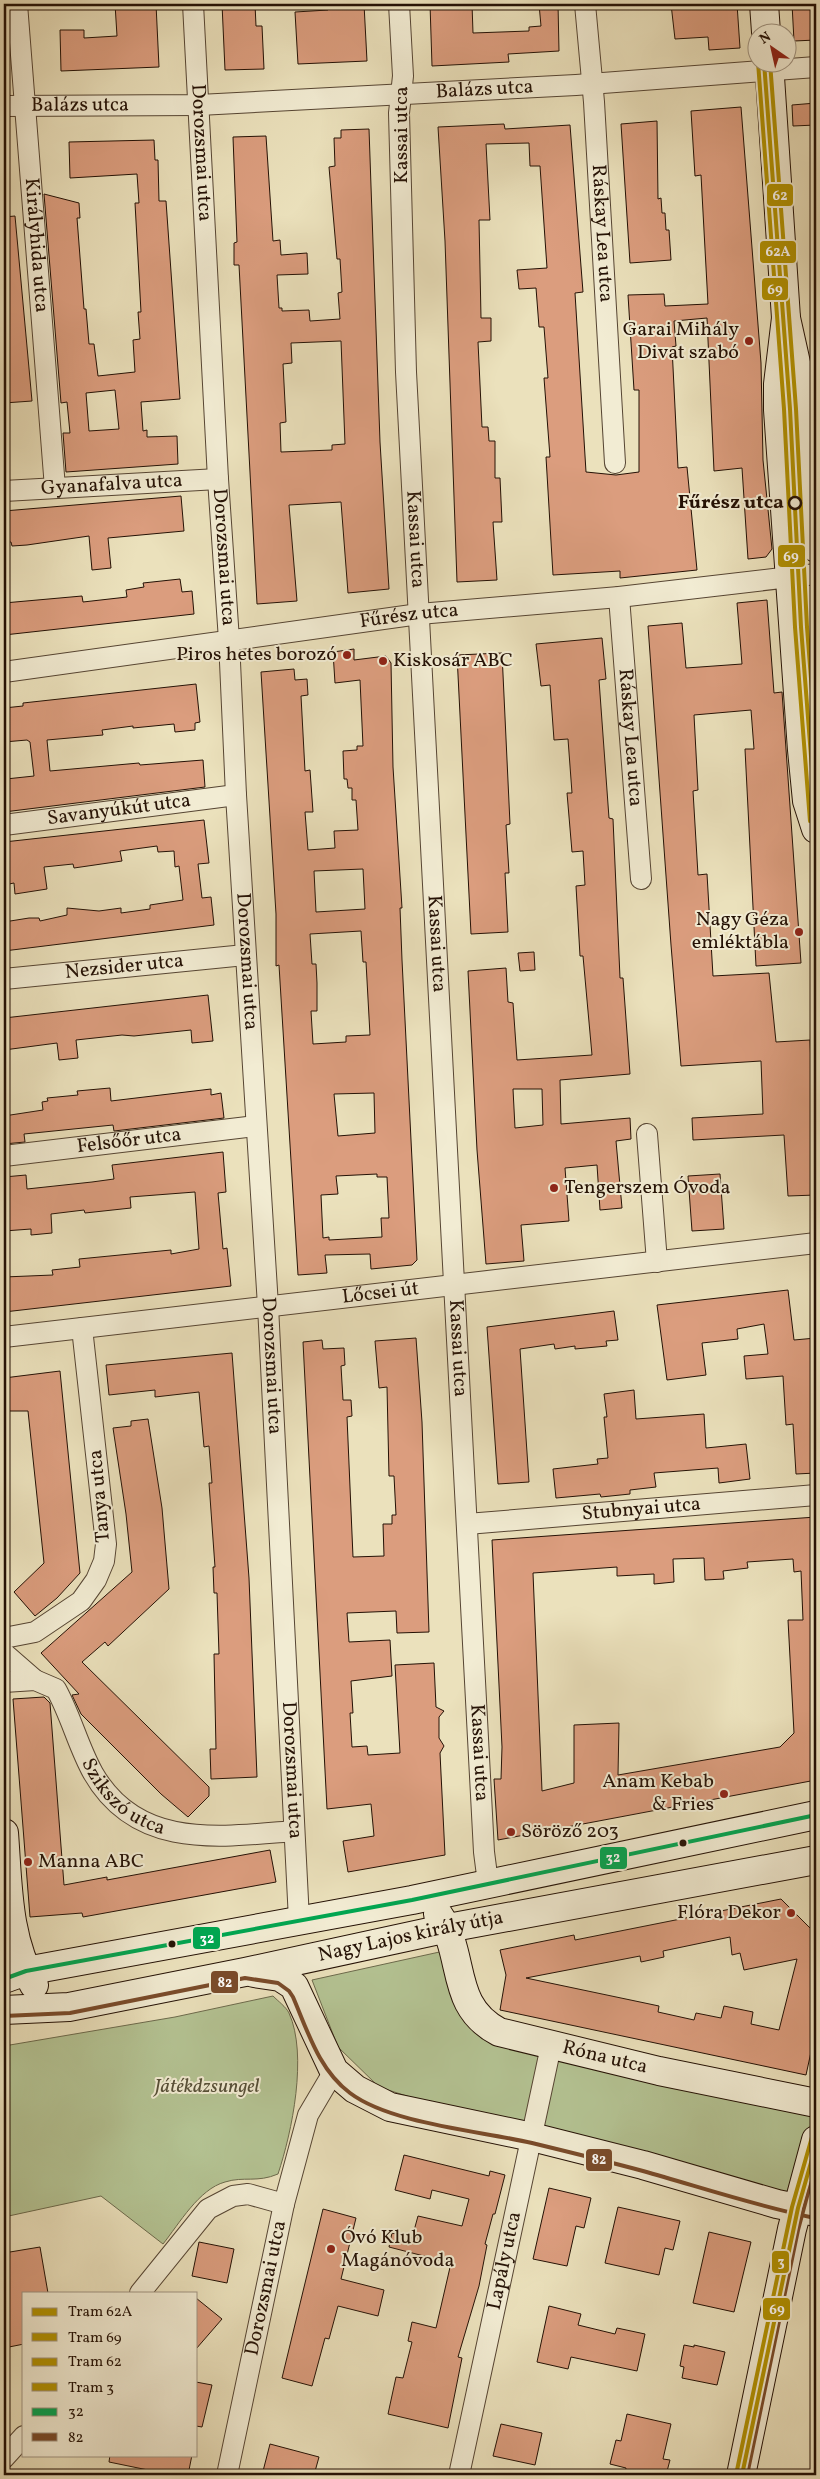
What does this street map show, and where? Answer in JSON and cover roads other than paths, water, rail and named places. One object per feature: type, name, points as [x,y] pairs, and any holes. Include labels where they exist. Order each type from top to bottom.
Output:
[{"type":"street","name":"Királyhida utca","points":[[17,4],[55,488]]},
{"type":"street","name":"Dorozsmai utca","points":[[193,4],[245,956],[268,1306],[299,1920]]},
{"type":"street","name":"Kassai utca","points":[[399,4],[402,76],[406,372],[484,1852],[488,1883]]},
{"type":"street","name":"Ráskay Lea utca","points":[[585,4],[615,463]]},
{"type":"street","points":[[764,4],[765,22]]},
{"type":"street","name":"Balázs utca","points":[[798,68],[816,68]]},
{"type":"street","name":"Balázs utca","points":[[4,106],[199,105],[591,83],[748,69]]},
{"type":"street","points":[[769,72],[786,318],[806,408],[816,548]]},
{"type":"street","points":[[786,318],[778,384],[789,577],[807,801],[816,829]]},
{"type":"street","name":"Gyanafalva utca","points":[[4,491],[218,479]]},
{"type":"street","name":"Fűrész utca","points":[[4,672],[419,614],[618,597],[816,574]]},
{"type":"street","name":"Ráskay Lea utca","points":[[618,597],[641,880]]},
{"type":"street","name":"Savanyúkút utca","points":[[4,825],[236,796]]},
{"type":"street","name":"Nezsider utca","points":[[4,979],[245,956]]},
{"type":"street","name":"Felsőőr utca","points":[[4,1156],[256,1126]]},
{"type":"street","points":[[647,1134],[657,1262]]},
{"type":"street","name":"Lőcsei út","points":[[4,1337],[816,1244]]},
{"type":"street","name":"Tanya utca","points":[[4,1638],[35,1632],[81,1601],[96,1580],[104,1561],[106,1544],[82,1328]]},
{"type":"street","name":"Stubnyai utca","points":[[467,1524],[816,1495]]},
{"type":"street","name":"Szikszó utca","points":[[4,1653],[35,1680],[56,1689],[92,1772],[112,1801],[130,1813],[162,1830],[190,1835],[294,1831]]},
{"type":"street","points":[[4,1682],[35,1680]]},
{"type":"street","name":"Nagy Lajos király útja","points":[[11,1970],[412,1900],[816,1815]]},
{"type":"street","points":[[4,1833],[13,1933],[11,1970],[21,1982],[4,1993]]},
{"type":"street","name":"Nagy Lajos király útja","points":[[4,2010],[69,2007],[245,1972],[450,1936],[475,1923],[816,1860]]},
{"type":"street","points":[[747,1873],[788,1873],[816,1879]]},
{"type":"street","name":"Róna utca","points":[[412,1900],[421,1901],[433,1908],[450,1936],[464,1994],[476,2016],[484,2024],[499,2032],[659,2071],[816,2103]]},
{"type":"street","points":[[11,1970],[34,1985],[43,1994],[69,2007]]},
{"type":"street","points":[[245,1972],[280,1977],[294,1986],[334,2071],[355,2089],[390,2107],[532,2137],[643,2165],[806,2211]]},
{"type":"street","name":"Lapály utca","points":[[459,2475],[551,2046]]},
{"type":"street","name":"Dorozsmai utca","points":[[227,2475],[284,2204],[308,2116],[334,2071]]},
{"type":"street","points":[[316,2103],[338,2093],[355,2089]]},
{"type":"street","points":[[741,2475],[806,2211],[816,2140]]},
{"type":"street","points":[[141,2292],[208,2209],[234,2196],[248,2194],[284,2204]]},
{"type":"street","points":[[4,2458],[22,2438]]},
{"type":"tram line","name":"69","points":[[759,72],[784,409],[795,627],[810,821]]},
{"type":"tram line","name":"62A","points":[[765,72],[790,409],[801,627],[816,821]]},
{"type":"tram line","name":"62","points":[[771,72],[796,409],[807,627],[816,743]]},
{"type":"tram line","name":"3","points":[[736,2475],[792,2207],[816,2123]]},
{"type":"tram line","name":"69","points":[[742,2475],[798,2208],[816,2145]]},
{"type":"place","name":"Garai Mihály Divat szabó","points":[[749,341]]},
{"type":"place","name":"Fűrész utca","points":[[795,503]]},
{"type":"place","name":"Piros hetes borozó","points":[[347,655]]},
{"type":"place","name":"Kiskosár ABC","points":[[383,661]]},
{"type":"place","name":"Nagy Géza emléktábla","points":[[799,932]]},
{"type":"place","name":"Tengerszem Óvoda","points":[[554,1188]]},
{"type":"place","name":"Anam Kebab & Fries","points":[[724,1794]]},
{"type":"place","name":"Söröző 203","points":[[511,1832]]},
{"type":"place","name":"Manna ABC","points":[[28,1862]]},
{"type":"place","name":"Flóra Dekor","points":[[791,1913]]},
{"type":"place","name":"Óvó Klub Magánóvoda","points":[[331,2249]]},
{"type":"park label","name":"Játékdzsungel","points":[[207,2087]]}]
